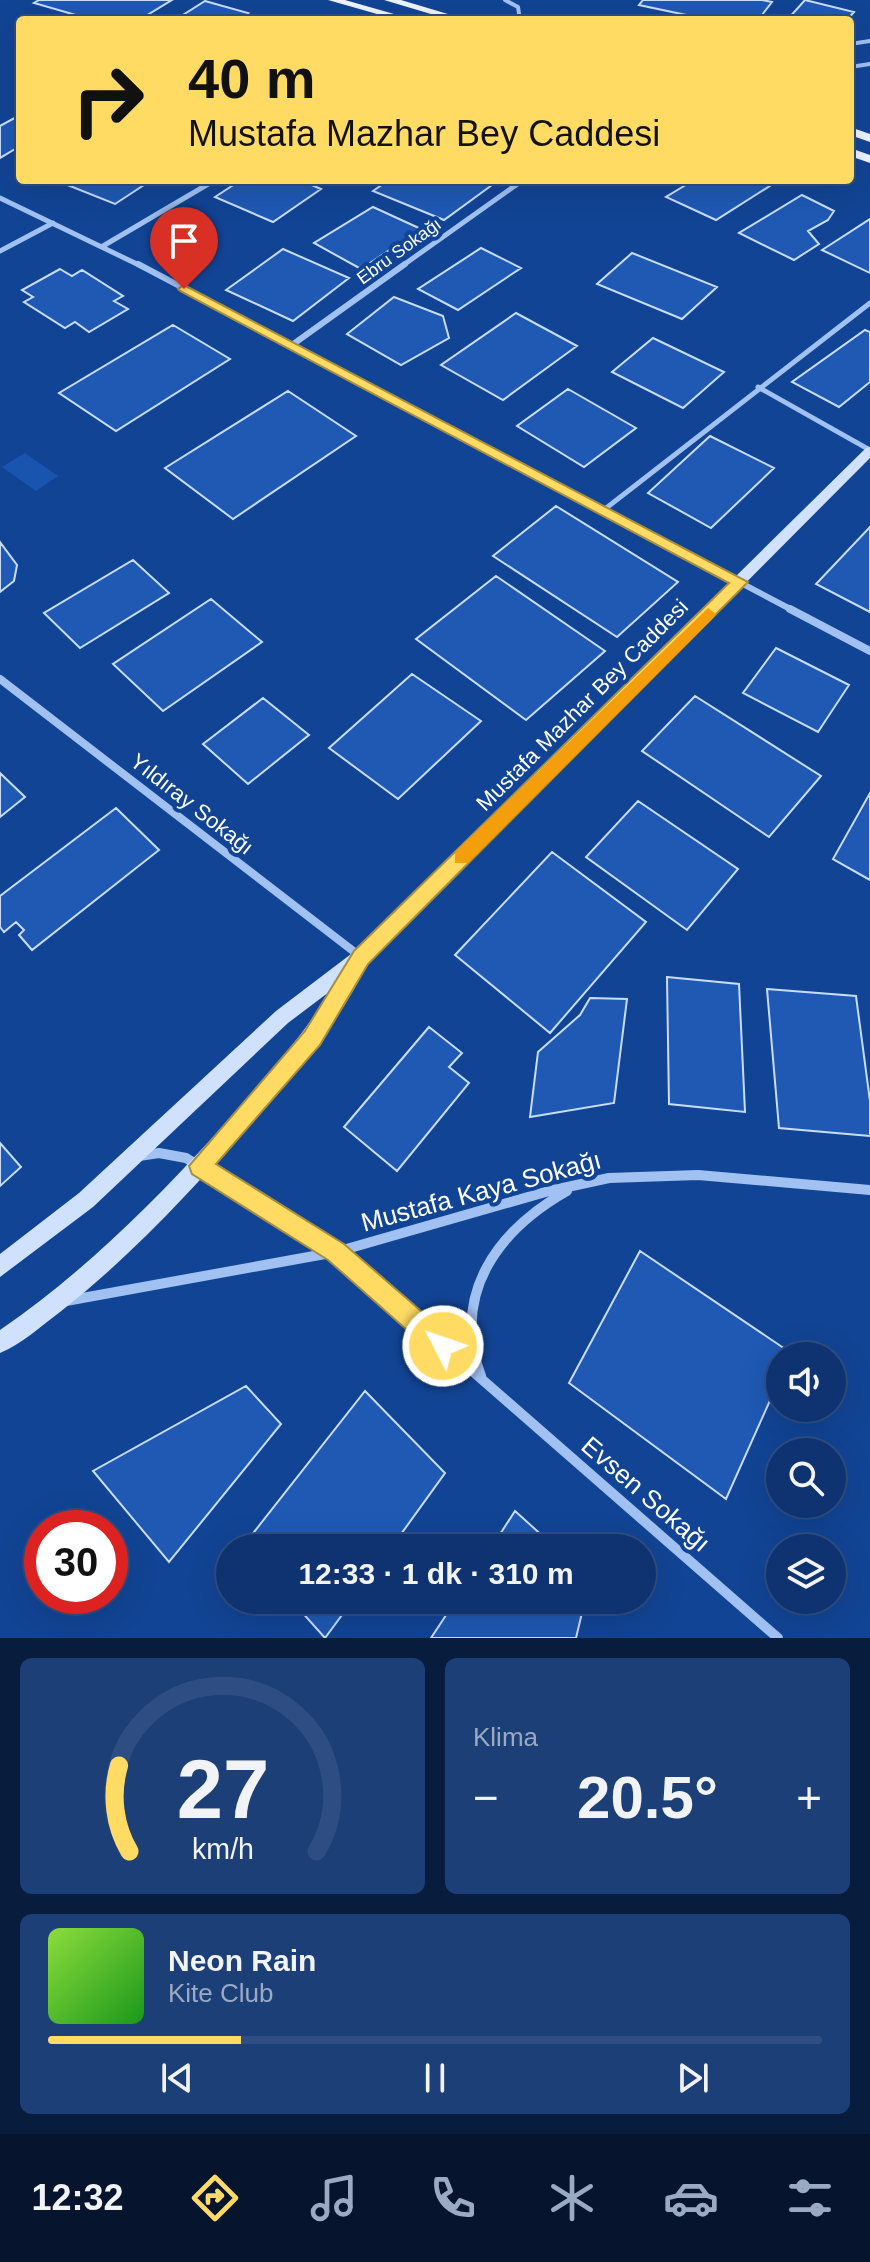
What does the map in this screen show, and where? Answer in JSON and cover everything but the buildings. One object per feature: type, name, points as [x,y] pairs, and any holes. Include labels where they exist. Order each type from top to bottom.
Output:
[{"type":"main road","points":[[333,0],[395,16]]},
{"type":"main road","points":[[389,0],[448,16]]},
{"type":"main road","name":"Mustafa Mazhar Bey Caddesi","points":[[0,1267],[118,1171],[282,1017],[361,957],[868,456]]},
{"type":"main road","name":"Mustafa Mazhar Bey Caddesi","points":[[0,1343],[59,1302],[112,1257],[200,1166],[313,1038],[361,957]]},
{"type":"street","points":[[103,246],[208,184]]},
{"type":"street","name":"Ebru Sokağı","points":[[292,345],[517,184]]},
{"type":"street","points":[[0,198],[103,246],[870,651]]},
{"type":"street","points":[[0,251],[53,223]]},
{"type":"street","name":"Yıldıray Sokağı","points":[[0,679],[361,957]]},
{"type":"street","name":"Evsen Sokağı","points":[[118,1171],[138,1157],[151,1153],[177,1155],[200,1166],[336,1252],[778,1638]]},
{"type":"street","name":"Mustafa Kaya Sokağı","points":[[59,1302],[336,1252],[580,1185],[622,1177],[698,1175],[870,1190]]},
{"type":"street","name":"Evsen Sokağı","points":[[486,1383],[470,1343],[471,1307],[481,1281],[496,1254],[524,1220],[557,1195],[580,1185]]},
{"type":"lane","points":[[505,0],[518,7]]},
{"type":"lane","points":[[519,16],[518,7],[524,0]]},
{"type":"lane","points":[[605,509],[758,387],[870,303]]},
{"type":"lane","points":[[758,387],[868,456]]},
{"type":"shaded area","points":[[25,453],[58,476],[36,491],[2,467]]},
{"type":"slow traffic","points":[[462,858],[708,614]]},
{"type":"route","points":[[184,289],[740,582],[361,957],[313,1038],[200,1166],[336,1252],[443,1346]]}]
